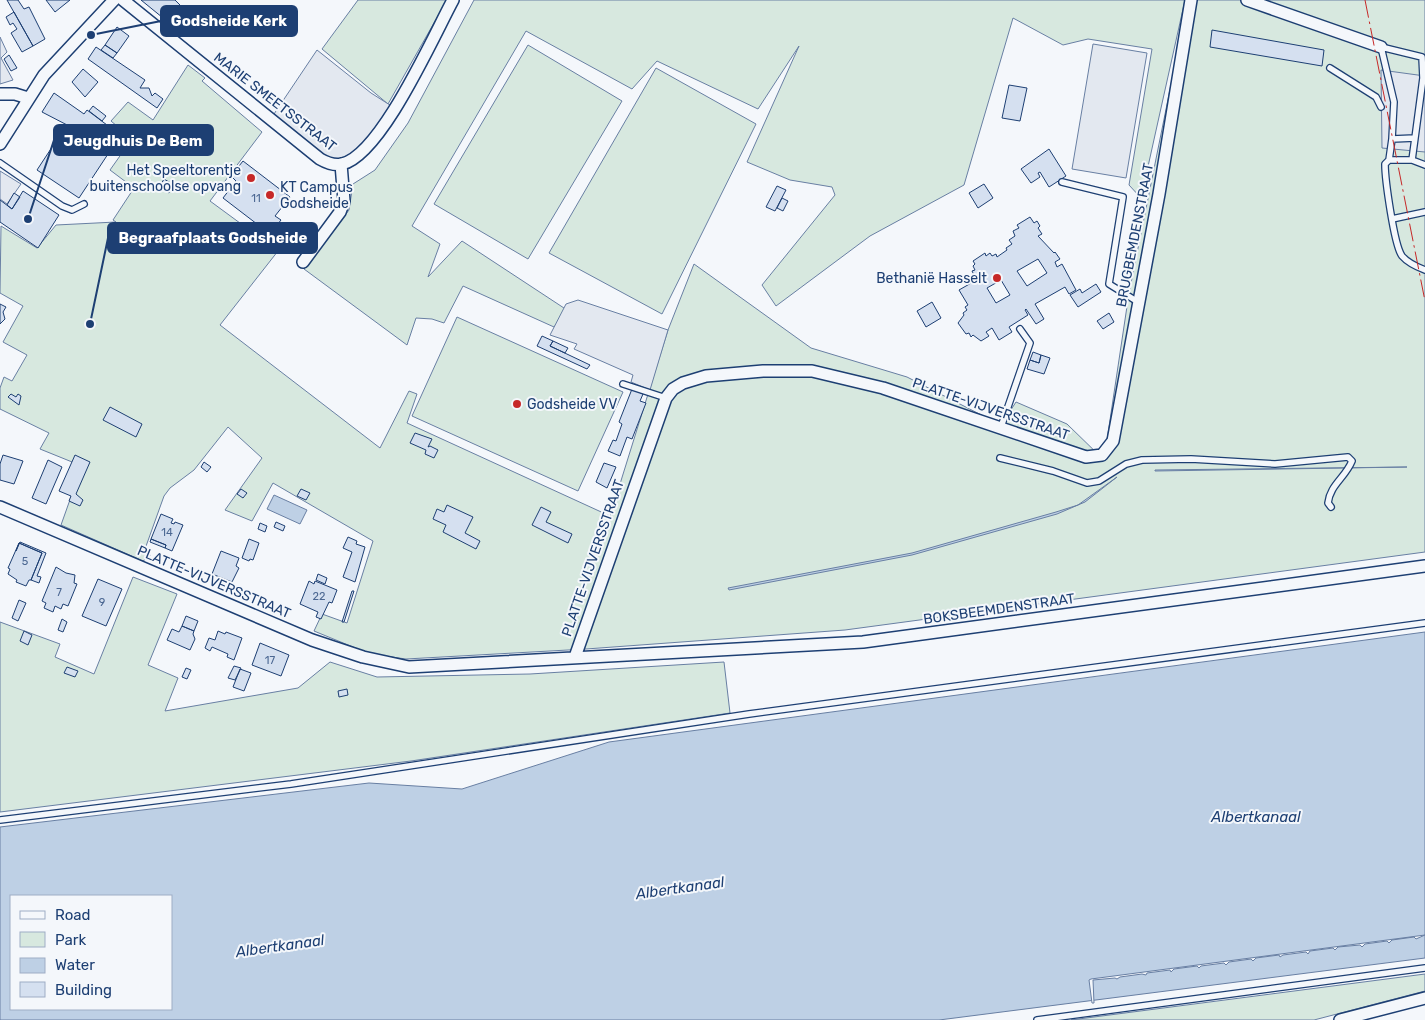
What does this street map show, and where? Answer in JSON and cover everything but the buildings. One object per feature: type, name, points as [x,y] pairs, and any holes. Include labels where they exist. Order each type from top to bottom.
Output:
[{"type":"street","points":[[0,144],[44,75],[114,0]]},
{"type":"street","name":"MARIE SMEETSSTRAAT","points":[[123,0],[320,159],[330,164],[341,164],[357,156],[387,122],[453,0]]},
{"type":"street","name":"BRUGBEMDENSTRAAT","points":[[1086,457],[1102,456],[1113,440],[1159,194],[1191,0]]},
{"type":"street","points":[[1247,0],[1381,47]]},
{"type":"street","points":[[0,94],[15,94],[28,98]]},
{"type":"street","name":"MARIE SMEETSSTRAAT","points":[[303,262],[340,212],[344,201],[341,164]]},
{"type":"street","name":"PLATTE-VIJVERSSTRAAT","points":[[0,507],[312,640],[363,658],[410,667],[575,657],[666,398],[683,383],[706,376],[763,371],[812,371],[883,388],[1086,457]]},
{"type":"street","name":"BOKSBEEMDENSTRAAT","points":[[575,657],[692,653],[863,642],[1425,566]]},
{"type":"street","points":[[1340,1020],[1425,998]]},
{"type":"lane","points":[[1412,160],[1423,78],[1422,57],[1381,47],[1394,102],[1392,139],[1388,160],[1384,164],[1385,184],[1401,254],[1414,265],[1425,270]]},
{"type":"lane","points":[[1330,68],[1376,96],[1382,108]]},
{"type":"lane","points":[[1392,139],[1415,138]]},
{"type":"lane","points":[[1388,160],[1412,160],[1425,165]]},
{"type":"lane","points":[[0,163],[62,206],[72,210],[84,204]]},
{"type":"lane","points":[[1062,182],[1122,197],[1109,284],[1138,302]]},
{"type":"lane","points":[[1392,219],[1425,212]]},
{"type":"lane","points":[[1001,427],[1030,343],[1020,329]]},
{"type":"lane","points":[[623,384],[666,398]]},
{"type":"lane","points":[[1000,458],[1053,471],[1087,484],[1099,481],[1126,464],[1142,460],[1275,464],[1348,457],[1352,461],[1344,477],[1331,488],[1328,503],[1331,507]]},
{"type":"lane","points":[[0,820],[291,784],[749,714],[1425,623]]},
{"type":"lane","points":[[1037,1020],[1425,968]]},
{"type":"green space","points":[[358,0],[447,0],[388,104],[322,49]]},
{"type":"green space","points":[[474,0],[1185,0],[1141,198],[1129,185],[1152,49],[1088,39],[1063,45],[1013,18],[964,185],[870,236],[776,306],[762,285],[835,195],[832,187],[790,180],[747,162],[799,46],[758,109],[657,61],[632,89],[526,31],[412,226],[440,244],[428,277],[462,241],[567,310],[554,327],[463,286],[444,323],[432,319],[416,318],[407,345],[304,269],[349,210],[353,184],[375,170],[408,123]]},
{"type":"green space","points":[[1188,0],[1425,0],[1425,552],[845,630],[586,649],[406,659],[370,654],[314,631],[322,614],[347,623],[373,541],[273,483],[252,521],[225,510],[262,458],[228,427],[194,470],[170,488],[164,496],[145,549],[149,551],[150,556],[143,561],[61,525],[82,466],[40,449],[49,433],[0,409],[0,388],[4,377],[12,381],[27,355],[3,342],[23,306],[0,293],[1,226],[37,248],[56,225],[116,222],[113,220],[134,188],[110,170],[127,146],[119,140],[124,132],[111,121],[128,102],[153,120],[188,65],[205,78],[202,81],[262,132],[210,201],[278,251],[220,325],[380,448],[409,391],[417,394],[407,423],[610,516],[668,330],[694,264],[811,348],[907,377],[1001,425],[1016,402],[1067,424],[1104,460],[1129,293]]},
{"type":"green space","points":[[528,45],[622,101],[528,259],[434,204]]},
{"type":"green space","points":[[656,68],[756,124],[662,314],[549,253]]},
{"type":"green space","name":"Godsheide VV","points":[[457,317],[623,392],[578,491],[412,416]]},
{"type":"green space","points":[[133,577],[177,594],[148,665],[178,678],[165,711],[298,688],[330,662],[377,677],[530,674],[724,662],[730,713],[411,761],[0,812],[0,622],[60,644],[55,657],[94,674]]},
{"type":"green space","points":[[1425,974],[1425,991],[1314,1020],[1071,1020]]},
{"type":"shaded area","points":[[0,37],[7,52],[1,58],[13,80],[0,84]]},
{"type":"shaded area","points":[[1093,44],[1147,53],[1126,178],[1072,169]]},
{"type":"shaded area","points":[[317,50],[371,93],[393,107],[359,151],[344,159],[331,160],[272,117]]},
{"type":"shaded area","points":[[1381,70],[1425,76],[1425,152],[1382,148]]},
{"type":"shaded area","points":[[0,171],[21,184],[7,204],[0,199]]},
{"type":"shaded area","points":[[578,300],[668,330],[650,390],[631,382],[633,375],[574,349],[577,344],[550,335],[566,304]]},
{"type":"water","points":[[1407,467],[1155,471],[1155,470]]},
{"type":"water","points":[[1117,477],[1085,502],[1078,505]]},
{"type":"water","points":[[274,495],[307,510],[300,524],[267,509]]},
{"type":"water","points":[[1078,505],[1057,514],[912,555],[729,590],[728,588],[912,553]]},
{"type":"water","name":"Albertkanaal","points":[[1425,632],[1425,958],[939,1020],[0,1020],[0,827],[369,783],[462,789],[609,742]]},
{"type":"pier","points":[[1425,935],[1416,939],[1414,937],[1392,940],[1389,943],[1387,941],[1365,944],[1362,947],[1360,945],[1338,947],[1335,950],[1333,948],[1310,951],[1308,954],[1306,952],[1280,957],[1279,955],[1256,958],[1253,961],[1251,959],[1229,962],[1226,965],[1224,963],[1201,966],[1199,968],[1197,966],[1174,969],[1171,972],[1170,970],[1117,979],[1093,980],[1094,1003],[1092,1003],[1089,980],[1091,979]]},
{"type":"power","points":[[1365,0],[1425,301]]},
{"type":"place","name":"Godsheide Kerk","points":[[91,35]]},
{"type":"place","name":"Het Speeltorentje buitenschoolse opvang","points":[[251,178]]},
{"type":"place","name":"KT Campus Godsheide","points":[[270,195]]},
{"type":"place","name":"Jeugdhuis De Bem","points":[[28,219]]},
{"type":"place","name":"Bethanië Hasselt","points":[[997,278]]},
{"type":"place","name":"Begraafplaats Godsheide","points":[[90,324]]},
{"type":"place","name":"Godsheide VV","points":[[517,404]]}]
